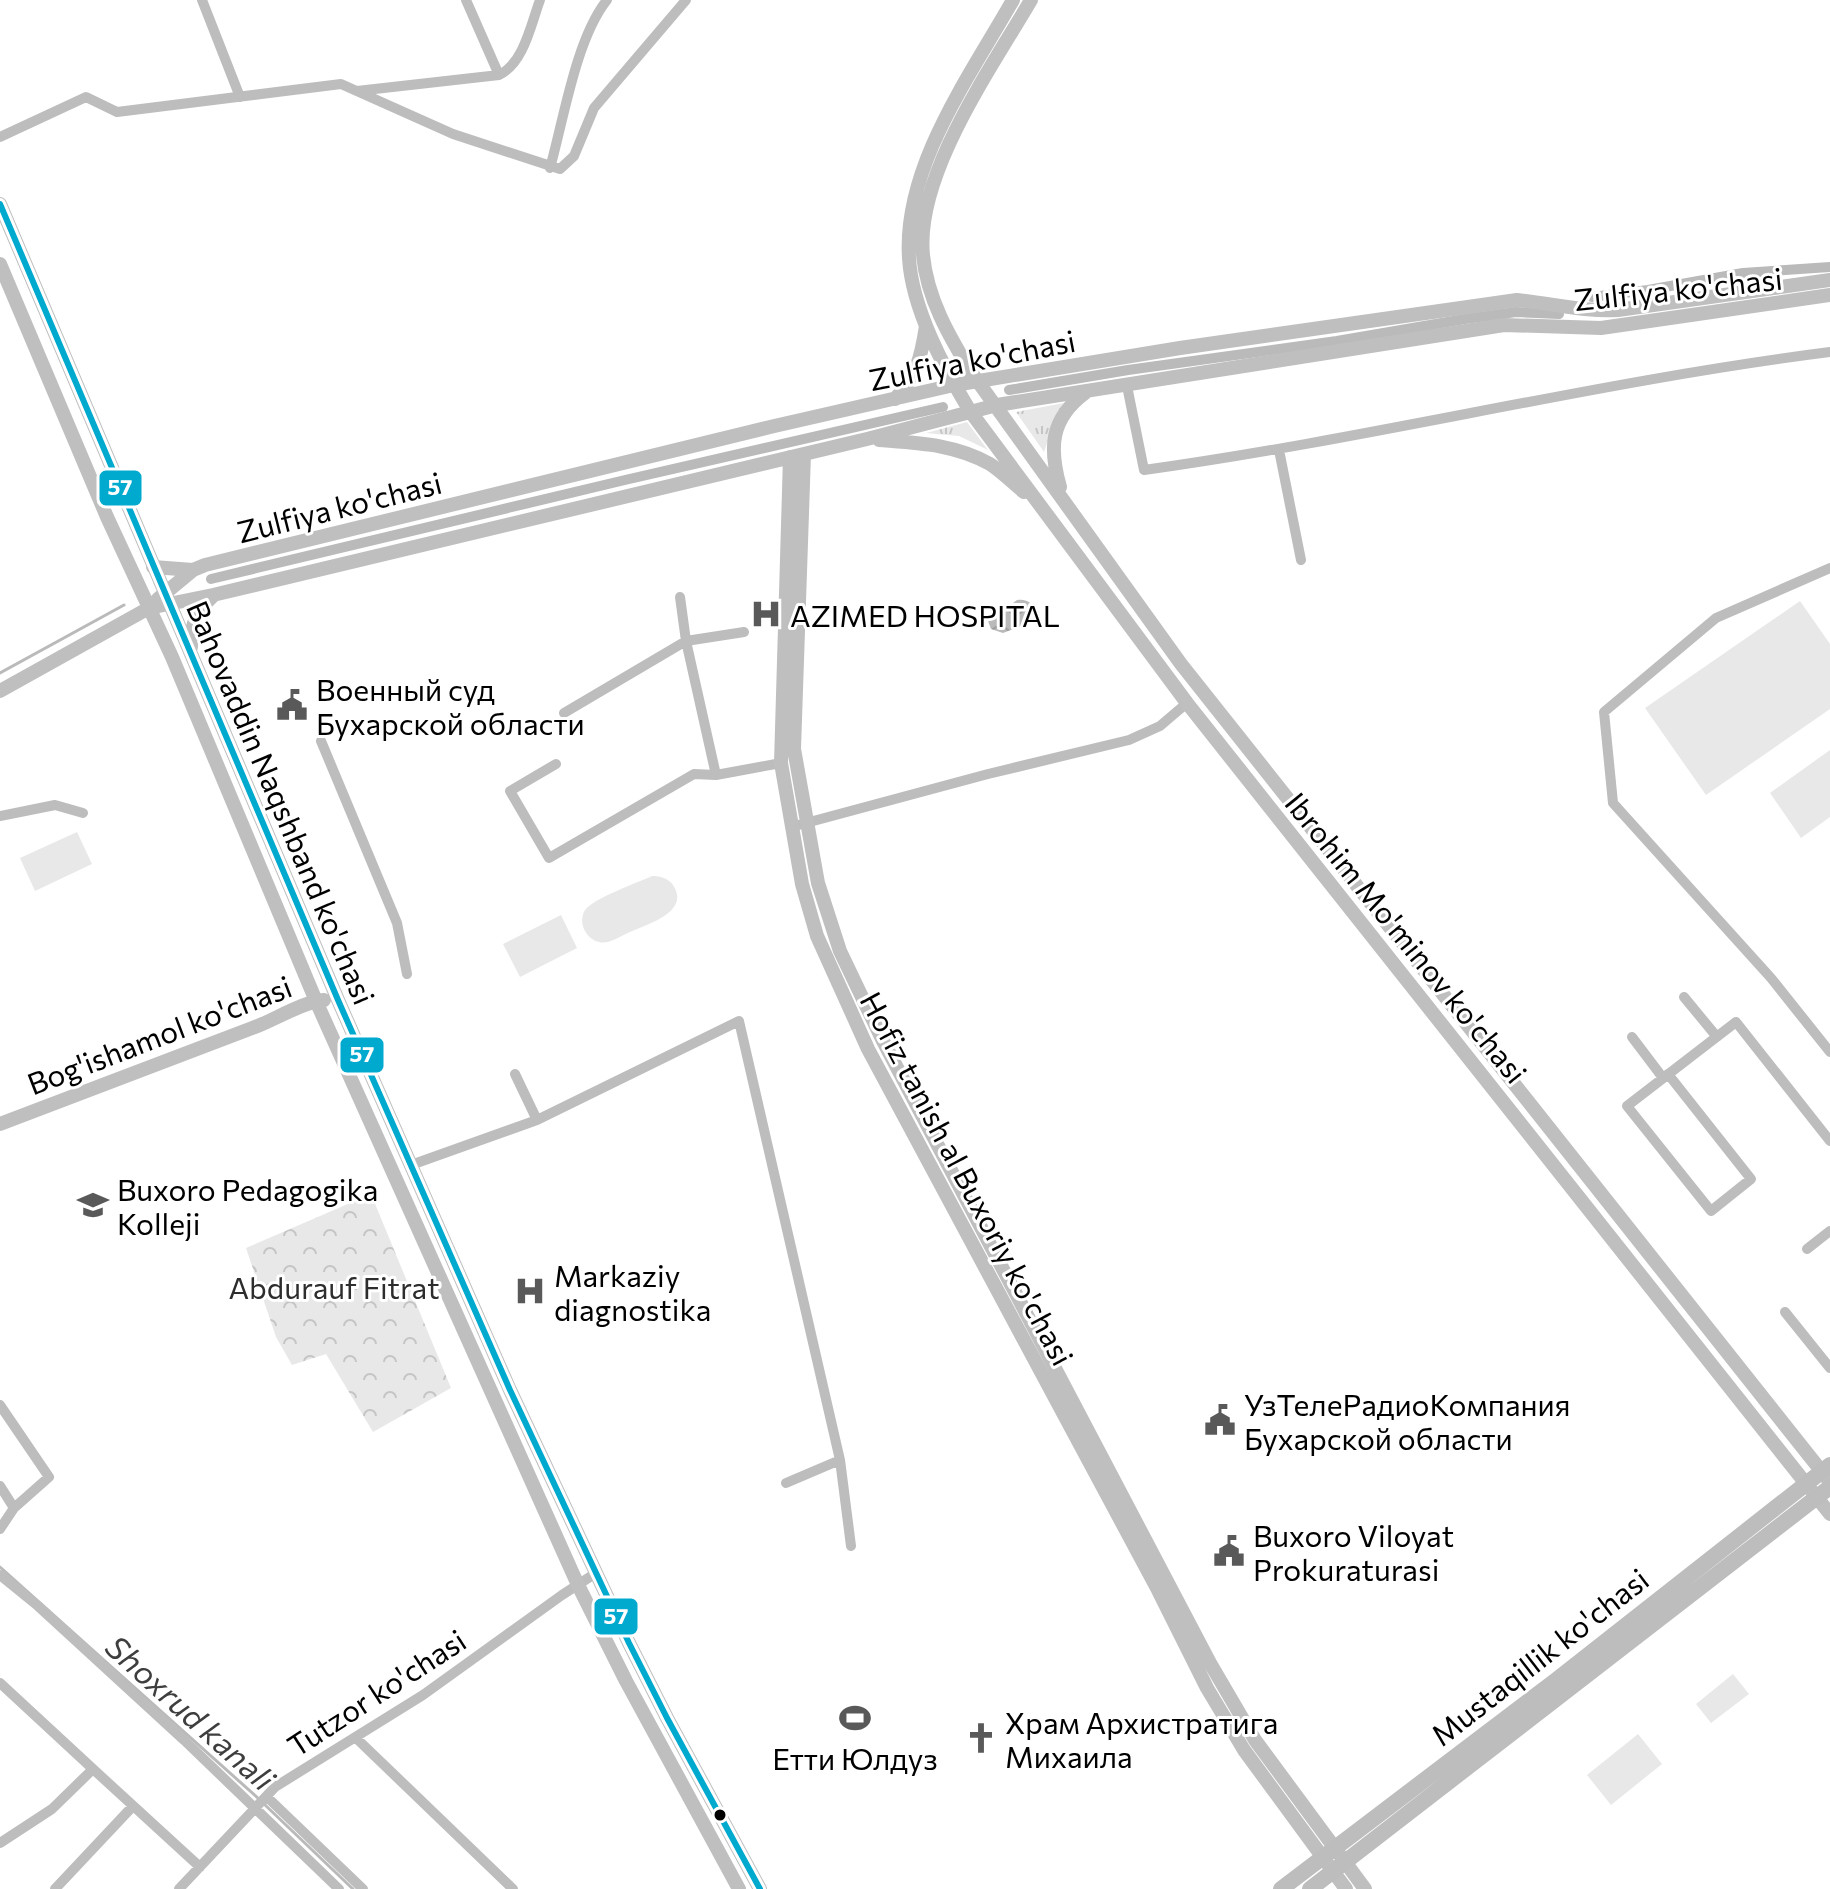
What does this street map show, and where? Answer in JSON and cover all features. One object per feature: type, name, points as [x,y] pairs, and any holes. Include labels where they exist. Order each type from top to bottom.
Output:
[{"type":"main road","points":[[954,385],[926,326],[909,262],[908,232],[919,178],[953,105],[1013,0]]},
{"type":"main road","points":[[978,380],[945,329],[926,278],[922,243],[924,222],[938,169],[966,113],[1031,0]]},
{"type":"main road","name":"Bahovaddin Naqshband ko'chasi","points":[[0,204],[338,1000],[510,1390],[667,1718],[760,1889]]},
{"type":"main road","name":"Bahovaddin Naqshband ko'chasi","points":[[0,264],[316,1001],[578,1585],[626,1681],[739,1889]]},
{"type":"main road","name":"Zulfiya ko'chasi","points":[[166,597],[193,570],[770,427],[978,380],[1517,300],[1557,303],[1598,311],[1618,310],[1830,280]]},
{"type":"main road","name":"Zulfiya ko'chasi","points":[[166,597],[213,595],[867,439],[997,405],[1504,325],[1601,328],[1830,295]]},
{"type":"main road","points":[[895,399],[914,377],[926,326]]},
{"type":"main road","name":"Ibrohim Mo'minov ko'chasi","points":[[978,380],[1181,664],[1822,1481],[1830,1514]]},
{"type":"main road","name":"Ibrohim Mo'minov ko'chasi","points":[[954,385],[970,411],[1187,703],[1822,1481]]},
{"type":"main road","points":[[1064,499],[1054,464],[1053,439],[1072,402],[1087,391]]},
{"type":"main road","points":[[867,439],[932,444],[961,451],[991,465],[1043,507]]},
{"type":"main road","points":[[785,755],[797,455]]},
{"type":"main road","points":[[153,567],[193,570]]},
{"type":"main road","points":[[192,659],[191,628],[199,609],[213,595]]},
{"type":"main road","points":[[0,691],[166,597]]},
{"type":"main road","points":[[1166,675],[1181,664]]},
{"type":"main road","name":"Hofiz tanish al Buxoriy ko'chasi","points":[[785,755],[808,823],[818,883],[840,951],[883,1041],[1097,1460],[1207,1688],[1244,1750],[1339,1868]]},
{"type":"main road","name":"Hofiz tanish al Buxoriy ko'chasi","points":[[785,755],[791,827],[809,911],[835,981],[868,1049],[1097,1460]]},
{"type":"main road","name":"Bog'ishamol ko'chasi","points":[[0,1124],[144,1072],[316,1001],[338,1000]]},
{"type":"main road","name":"Mustaqillik ko'chasi","points":[[1281,1889],[1822,1481]]},
{"type":"main road","name":"Mustaqillik ko'chasi","points":[[1310,1889],[1822,1481]]},
{"type":"main road","points":[[1339,1868],[1346,1889]]},
{"type":"main road","points":[[1339,1868],[1365,1889]]},
{"type":"street","points":[[202,0],[240,97]]},
{"type":"street","points":[[466,0],[499,75]]},
{"type":"street","points":[[355,91],[499,75],[517,60],[540,0]]},
{"type":"street","points":[[550,168],[581,54],[594,16],[607,0]]},
{"type":"street","points":[[0,137],[86,97],[117,112],[341,84],[453,134],[560,169],[574,156],[594,108],[686,0]]},
{"type":"street","points":[[1127,386],[1144,470],[1279,450],[1570,392],[1830,352]]},
{"type":"street","points":[[1279,450],[1301,560]]},
{"type":"street","points":[[1830,568],[1716,618],[1604,712],[1613,803],[1771,978],[1830,1052]]},
{"type":"street","points":[[680,597],[686,641],[716,775]]},
{"type":"street","points":[[564,713],[686,641],[744,632]]},
{"type":"street","points":[[791,827],[1129,740],[1160,726],[1187,703]]},
{"type":"street","points":[[321,741],[397,923],[407,974]]},
{"type":"street","points":[[556,764],[510,791],[549,858],[694,774],[716,775],[785,755]]},
{"type":"street","points":[[0,816],[55,805],[83,813]]},
{"type":"street","points":[[1684,997],[1717,1037]]},
{"type":"street","points":[[411,1165],[537,1120],[739,1021],[840,1460],[851,1546]]},
{"type":"street","points":[[1632,1037],[1666,1076],[1751,1179],[1711,1211],[1627,1106],[1666,1076],[1717,1037],[1736,1022],[1830,1141]]},
{"type":"street","points":[[515,1074],[537,1120]]},
{"type":"street","points":[[1807,1249],[1830,1231]]},
{"type":"street","points":[[1785,1312],[1830,1368]]},
{"type":"street","points":[[0,1405],[49,1477],[14,1508],[0,1529]]},
{"type":"street","points":[[786,1483],[840,1460]]},
{"type":"street","points":[[0,1486],[14,1508]]},
{"type":"street","name":"Tutzor ko'chasi","points":[[179,1889],[275,1787],[423,1695],[596,1573]]},
{"type":"street","points":[[0,1575],[38,1606],[339,1889]]},
{"type":"street","points":[[0,1683],[200,1867]]},
{"type":"street","points":[[356,1738],[513,1889]]},
{"type":"street","points":[[0,1843],[52,1809],[93,1769]]},
{"type":"street","points":[[267,1797],[363,1889]]},
{"type":"street","points":[[55,1889],[133,1806]]},
{"type":"green space","points":[[1064,403],[1057,414],[1044,452],[1016,412]]},
{"type":"green space","points":[[967,422],[988,450],[959,436],[926,433]]},
{"type":"green space","points":[[1800,601],[1830,644],[1830,709],[1706,795],[1645,708]]},
{"type":"green space","points":[[1830,750],[1830,817],[1801,838],[1770,793]]},
{"type":"green space","points":[[77,832],[92,864],[35,891],[20,858]]},
{"type":"green space","points":[[652,876],[664,878],[673,885],[677,894],[672,910],[656,921],[611,941],[601,942],[590,938],[582,922],[590,905]]},
{"type":"green space","points":[[561,915],[577,948],[520,977],[503,944]]},
{"type":"green space","name":"Abdurauf Fitrat","points":[[371,1194],[451,1388],[373,1432],[326,1354],[292,1365],[276,1337],[246,1248]]},
{"type":"green space","points":[[1733,1674],[1749,1694],[1711,1723],[1696,1704]]},
{"type":"green space","points":[[1638,1734],[1662,1764],[1611,1805],[1587,1775]]},
{"type":"water","points":[[1017,600],[1032,605],[1035,613],[1032,622],[1003,633],[991,629],[988,621],[993,610],[1009,606]]},
{"type":"waterway","points":[[1592,297],[1743,273],[1830,267]]},
{"type":"waterway","points":[[1009,390],[1465,319],[1516,312],[1559,314]]},
{"type":"waterway","points":[[211,579],[943,407]]},
{"type":"waterway","points":[[0,673],[124,605]]},
{"type":"waterway","name":"Shoxrud kanali","points":[[0,1567],[259,1799]]},
{"type":"waterway","name":"Shoxrud kanali","points":[[264,1804],[353,1889]]},
{"type":"transit line","name":"57","points":[[0,204],[338,1000],[510,1390],[629,1643],[760,1889]]},
{"type":"place","name":"AZIMED HOSPITAL","points":[[766,614]]},
{"type":"place","name":"Военный суд Бухарской области","points":[[292,705]]},
{"type":"place","name":"Buxoro Pedagogika Kolleji","points":[[93,1205]]},
{"type":"place","name":"Markaziy diagnostika","points":[[530,1291]]},
{"type":"place","name":"УзТелеРадиоКомпания Бухарской области","points":[[1220,1420]]},
{"type":"place","name":"Buxoro Viloyat Prokuraturasi","points":[[1229,1551]]},
{"type":"place","name":"Етти Юлдуз","points":[[855,1718]]},
{"type":"place","name":"Храм Архистратига Михаила","points":[[981,1738]]}]
